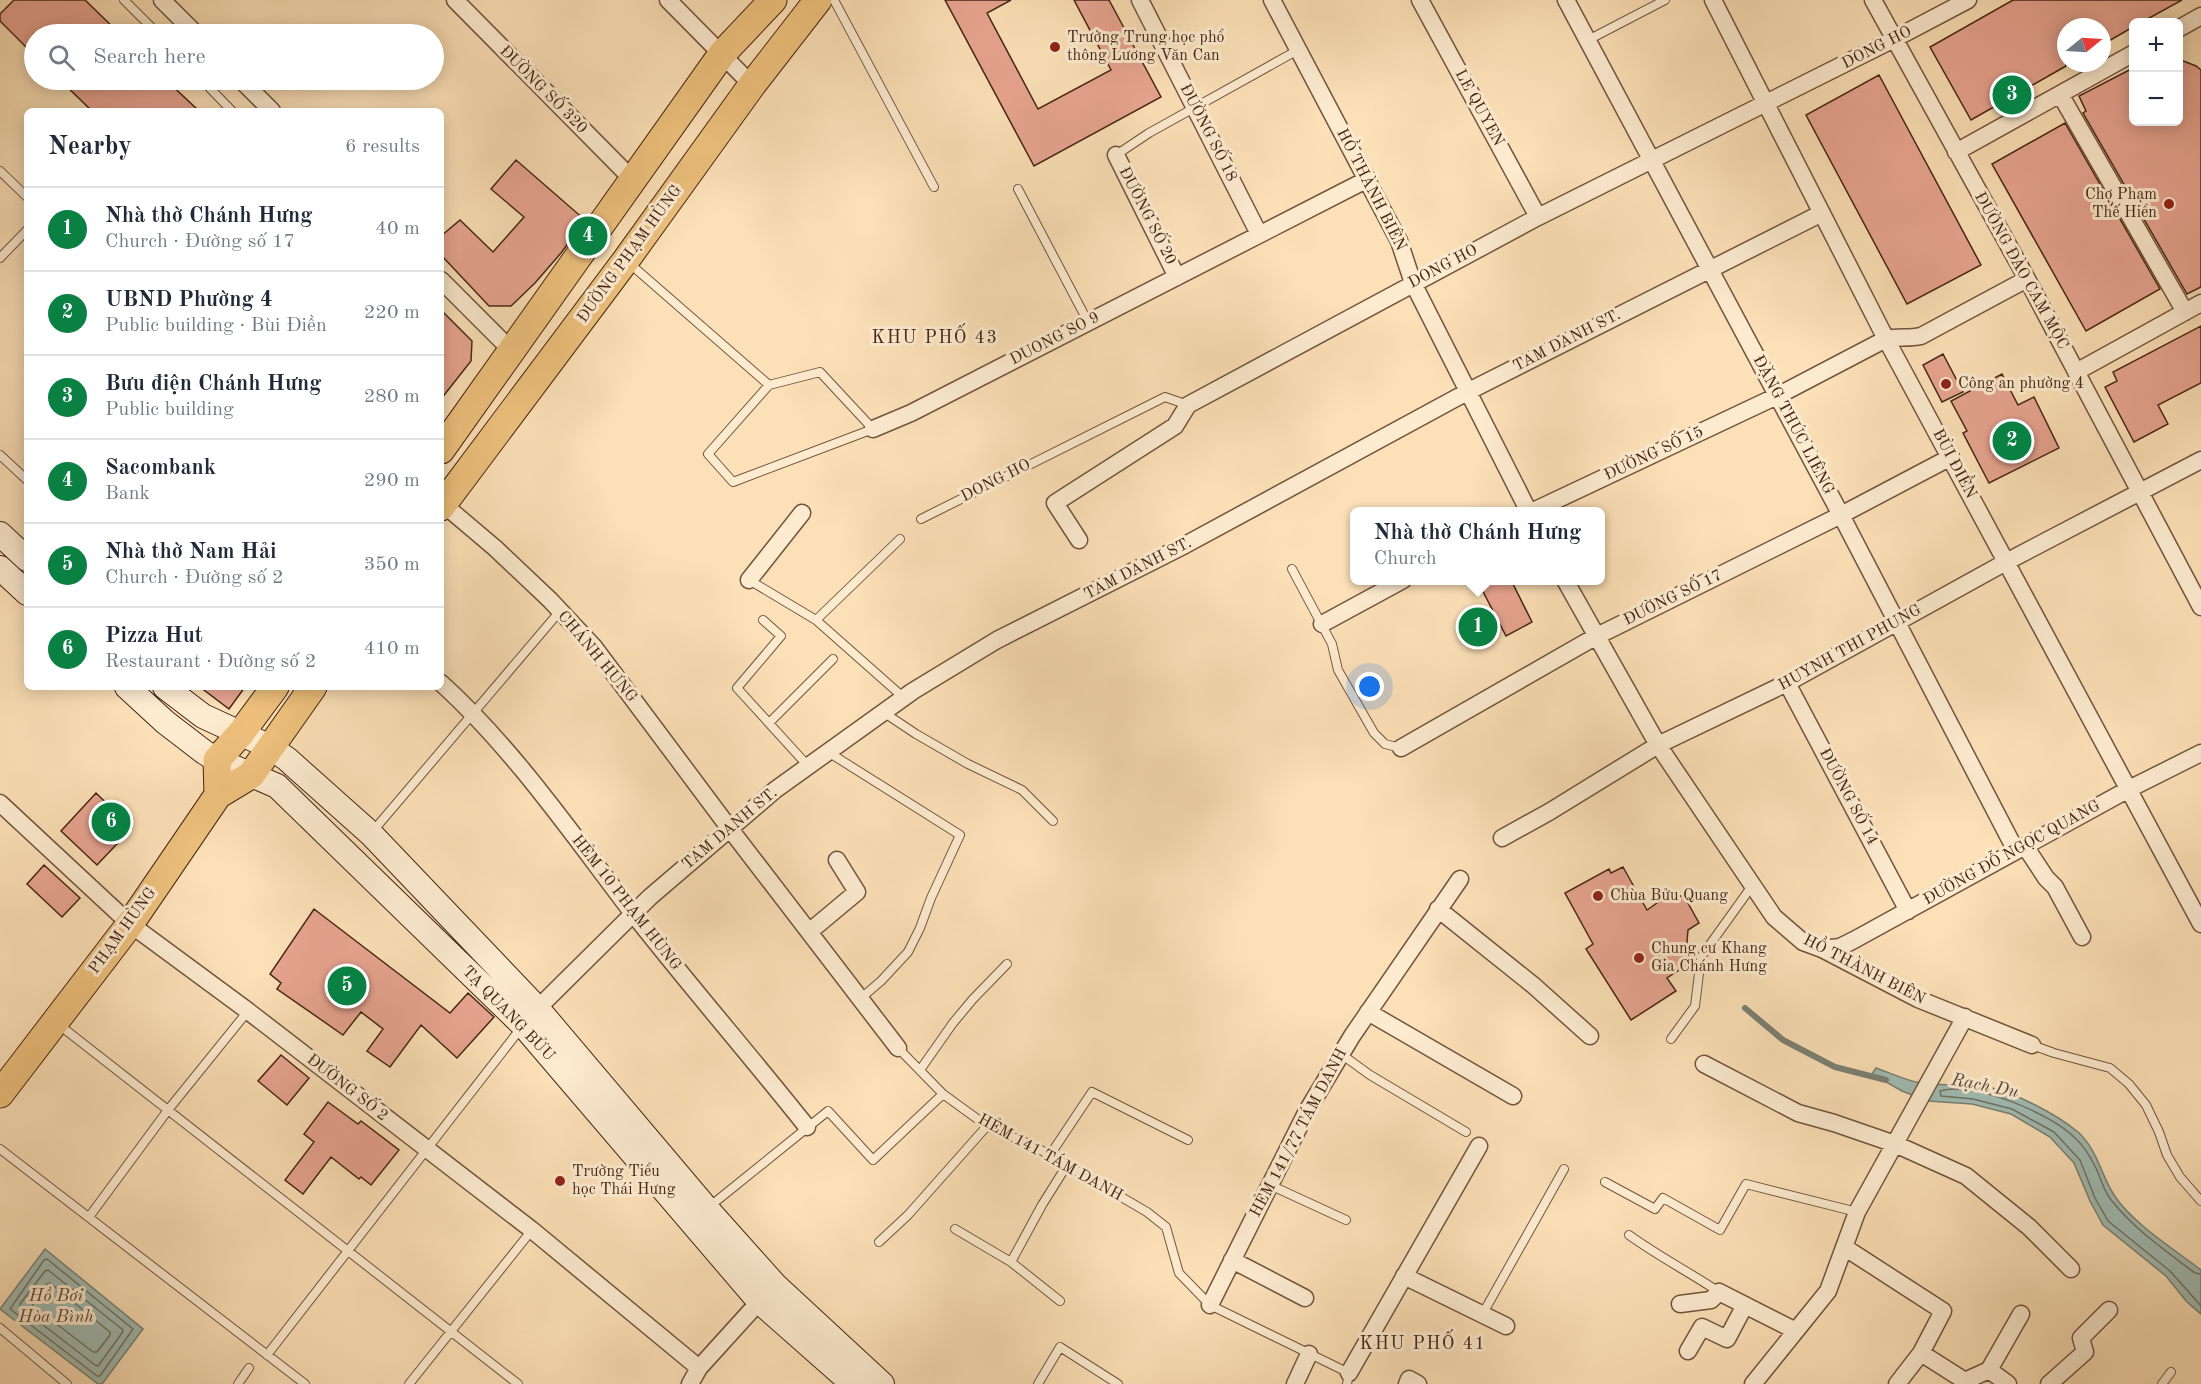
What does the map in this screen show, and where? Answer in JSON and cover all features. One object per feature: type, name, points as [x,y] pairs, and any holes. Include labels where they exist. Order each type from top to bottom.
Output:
[{"type":"main road","points":[[444,446],[722,54],[773,0]]},
{"type":"main road","name":"ĐƯỜNG PHẠM HÙNG","points":[[444,503],[818,0]]},
{"type":"main road","points":[[0,534],[24,556]]},
{"type":"main road","points":[[0,568],[24,590]]},
{"type":"main road","name":"TẠ QUANG BỬU","points":[[130,690],[185,738],[217,760],[277,786],[530,1016],[707,1209],[767,1293],[882,1384]]},
{"type":"main road","name":"TẠ QUANG BỬU","points":[[169,690],[203,716],[270,747],[287,759],[371,834],[767,1293],[852,1384]]},
{"type":"main road","points":[[218,795],[217,760],[242,733],[273,690]]},
{"type":"main road","points":[[251,775],[311,690]]},
{"type":"main road","name":"PHẠM HÙNG","points":[[2,1086],[55,1022],[130,924],[218,795],[251,775]]},
{"type":"street","points":[[162,0],[186,24]]},
{"type":"street","name":"ĐƯỜNG SỐ 320","points":[[455,0],[632,179]]},
{"type":"street","points":[[668,0],[752,86]]},
{"type":"street","name":"ĐƯỜNG SỐ 18","points":[[1140,0],[1259,234]]},
{"type":"street","name":"HỒ THÀNH BIÊN","points":[[1272,0],[1368,179],[1399,241],[1413,283],[1527,507]]},
{"type":"street","name":"LE QUYEN","points":[[1420,0],[1538,217]]},
{"type":"street","name":"ĐẶNG THÚC LIÊNG","points":[[1566,0],[2020,849],[2055,887],[2082,937]]},
{"type":"street","name":"BÙI ĐIỀN","points":[[1713,0],[1886,339],[2201,924]]},
{"type":"street","name":"ĐƯỜNG ĐÀO CAM MỘC","points":[[1874,0],[2199,600]]},
{"type":"street","name":"DONG HO","points":[[1188,405],[1538,217],[1766,104],[1968,0]]},
{"type":"street","points":[[2183,26],[2201,16]]},
{"type":"street","points":[[1956,152],[2129,56]]},
{"type":"street","points":[[251,90],[269,108]]},
{"type":"street","points":[[2060,94],[2185,312]]},
{"type":"street","name":"ĐƯỜNG SỐ 20","points":[[1116,155],[1177,277]]},
{"type":"street","name":"DUONG SO 9","points":[[873,429],[911,413],[1368,179]]},
{"type":"street","name":"TAM DANH ST.","points":[[530,1016],[633,913],[775,790],[903,697],[997,640],[1185,545],[1468,391],[1822,213]]},
{"type":"street","points":[[1886,339],[1894,337],[1908,339],[1921,336],[2026,279]]},
{"type":"street","points":[[444,283],[511,350]]},
{"type":"street","points":[[2076,372],[2201,303]]},
{"type":"street","name":"ĐƯỜNG SỐ 15","points":[[1541,507],[1777,396],[1886,339]]},
{"type":"street","points":[[1079,540],[1055,503],[1175,426],[1188,405]]},
{"type":"street","name":"ĐƯỜNG SỐ 17","points":[[1401,748],[1595,637],[1841,515],[1951,457]]},
{"type":"street","name":"HUYNH THI PHUNG","points":[[1502,838],[1658,745],[1788,683],[2006,562],[2201,460]]},
{"type":"street","name":"CHÁNH HƯNG","points":[[444,508],[495,548],[560,610],[594,648],[730,829]]},
{"type":"street","points":[[748,580],[802,513]]},
{"type":"street","points":[[1322,624],[1394,585]]},
{"type":"street","name":"HỒ THÀNH BIÊN","points":[[1568,585],[1658,745],[1752,886],[1774,917],[1785,928],[1803,942],[1822,949],[1918,999],[2032,1045]]},
{"type":"street","name":"ĐƯỜNG SỐ 14","points":[[1788,683],[1908,911]]},
{"type":"street","name":"HẺM 10 PHẠM HÙNG","points":[[444,686],[513,760],[633,913],[807,1127]]},
{"type":"street","name":"ĐƯỜNG ĐỖ NGỌC QUANG","points":[[1822,949],[1831,950],[1840,947],[2129,789],[2201,753]]},
{"type":"street","name":"ĐƯỜNG SỐ 2","points":[[0,803],[130,924],[248,1011],[532,1230],[699,1368]]},
{"type":"street","name":"HẺM 141 TÁM DANH","points":[[730,829],[898,1048]]},
{"type":"street","points":[[808,932],[857,892],[837,860]]},
{"type":"street","name":"HẺM 141/77 TÁM DANH","points":[[1210,1305],[1307,1111],[1368,1012],[1461,879]]},
{"type":"street","points":[[1438,909],[1533,985],[1590,1036]]},
{"type":"street","points":[[1368,1012],[1513,1096]]},
{"type":"street","points":[[1754,1384],[1828,1291],[1857,1212],[1965,1017]]},
{"type":"street","points":[[1704,1064],[1798,1113],[1895,1144],[1966,1176],[2029,1227],[2071,1269]]},
{"type":"street","points":[[1348,1379],[1479,1146]]},
{"type":"street","points":[[1844,1247],[1943,1311],[1921,1353],[1897,1384]]},
{"type":"street","points":[[1232,1260],[1305,1298]]},
{"type":"street","points":[[1404,1276],[1506,1326]]},
{"type":"street","points":[[1680,1304],[1711,1300],[1719,1292],[1796,1331]]},
{"type":"street","points":[[690,1384],[699,1368],[767,1293]]},
{"type":"street","points":[[1688,1352],[1702,1327],[1727,1340],[1745,1305]]},
{"type":"street","points":[[2049,1384],[2085,1352],[2081,1338],[2109,1310]]},
{"type":"street","points":[[1921,1353],[1965,1381],[1989,1370],[2021,1314]]},
{"type":"street","points":[[1295,1384],[1309,1354]]},
{"type":"street","points":[[1989,1370],[2008,1384]]},
{"type":"street","points":[[1407,1384],[1409,1379],[1418,1384]]},
{"type":"lane","points":[[124,0],[148,24]]},
{"type":"lane","points":[[834,0],[934,187]]},
{"type":"lane","points":[[1588,40],[1665,0]]},
{"type":"lane","points":[[1116,155],[1195,107],[1298,50]]},
{"type":"lane","points":[[212,90],[229,108]]},
{"type":"lane","points":[[0,171],[24,194]]},
{"type":"lane","points":[[1018,189],[1088,322]]},
{"type":"lane","points":[[0,258],[24,233]]},
{"type":"lane","points":[[626,261],[769,385],[820,372],[873,429]]},
{"type":"lane","name":"DUONG SO 9","points":[[769,385],[708,454],[734,482],[873,429]]},
{"type":"lane","name":"DONG HO","points":[[921,519],[1165,397],[1188,405]]},
{"type":"lane","points":[[0,454],[24,477]]},
{"type":"lane","points":[[816,620],[900,538]]},
{"type":"lane","points":[[1292,569],[1332,644],[1338,670],[1374,733],[1385,744],[1401,748]]},
{"type":"lane","points":[[748,580],[816,620],[903,697]]},
{"type":"lane","points":[[371,834],[560,610]]},
{"type":"lane","points":[[763,620],[781,636],[737,688],[808,766]]},
{"type":"lane","points":[[769,723],[833,659]]},
{"type":"lane","points":[[883,712],[968,764],[1022,790],[1053,821]]},
{"type":"lane","points":[[828,752],[960,835],[908,952],[882,981],[860,999]]},
{"type":"lane","points":[[1671,1039],[1695,1006],[1701,957],[1752,886]]},
{"type":"lane","points":[[920,1070],[953,1023],[1007,964]]},
{"type":"lane","points":[[89,1217],[168,1110],[248,1011]]},
{"type":"lane","points":[[267,1355],[530,1016]]},
{"type":"lane","points":[[55,1022],[518,1384]]},
{"type":"lane","name":"HỒ THÀNH BIÊN","points":[[2032,1045],[2110,1068],[2129,1084],[2146,1105],[2167,1155],[2180,1177],[2201,1201]]},
{"type":"lane","name":"HẺM 141 TÁM DANH","points":[[898,1048],[943,1094],[987,1126],[1050,1155],[1147,1212],[1166,1227],[1179,1273],[1210,1305],[1309,1354],[1348,1379]]},
{"type":"lane","points":[[1341,1054],[1370,1075],[1466,1132]]},
{"type":"lane","points":[[1050,1155],[1092,1092],[1188,1140]]},
{"type":"lane","points":[[707,1209],[828,1111],[873,1160],[943,1094]]},
{"type":"lane","points":[[879,1242],[908,1215],[987,1126]]},
{"type":"lane","points":[[0,1149],[305,1384]]},
{"type":"lane","points":[[1011,1262],[1067,1165]]},
{"type":"lane","points":[[1482,1315],[1564,1169]]},
{"type":"lane","points":[[1605,1182],[1655,1209],[1663,1198],[1720,1230],[1746,1184],[1857,1212]]},
{"type":"lane","points":[[1270,1185],[1346,1220]]},
{"type":"lane","points":[[955,1228],[1011,1262],[1060,1301]]},
{"type":"lane","points":[[409,1384],[532,1230]]},
{"type":"lane","points":[[1629,1235],[1656,1255],[1684,1268],[1719,1292]]},
{"type":"lane","points":[[0,1328],[68,1384]]},
{"type":"lane","points":[[1038,1384],[1060,1347],[1118,1384]]},
{"type":"lane","points":[[238,1384],[249,1368]]},
{"type":"lane","points":[[2162,1384],[2171,1372]]},
{"type":"water","points":[[1876,1068],[1920,1083],[1980,1086],[1999,1090],[2047,1111],[2069,1125],[2090,1146],[2114,1195],[2132,1216],[2154,1236],[2201,1270],[2201,1314],[2187,1302],[2166,1276],[2103,1225],[2074,1163],[2050,1137],[2011,1114],[1972,1104],[1928,1101],[1902,1091],[1872,1074]]},
{"type":"water","name":"Hồ Bơi Hòa Bình","points":[[45,1249],[143,1329],[102,1384],[98,1384],[0,1309]]},
{"type":"building","points":[[14,0],[85,0],[110,24],[24,24],[24,45],[0,21],[0,14]]},
{"type":"building","points":[[945,0],[1011,0],[987,13],[1038,109],[1111,70],[1074,0],[1109,0],[1161,97],[1034,166]]},
{"type":"building","points":[[2013,0],[2182,0],[2149,18],[2129,18],[2129,29],[2111,40],[2111,18],[2057,18],[2057,71],[1971,120],[1930,47]]},
{"type":"building","name":"Chợ Phạm Thế Hiển","points":[[2183,61],[2201,70],[2201,287],[2187,294],[2083,113],[2086,111],[2079,96],[2129,70],[2129,126],[2183,126]]},
{"type":"building","points":[[1879,75],[1981,265],[1907,304],[1806,115]]},
{"type":"building","points":[[70,90],[177,90],[196,108],[89,108]]},
{"type":"building","points":[[2065,123],[2160,289],[2086,331],[1992,164]]},
{"type":"building","points":[[516,160],[585,220],[561,253],[511,306],[489,306],[444,258],[444,233],[460,220],[493,252],[524,217],[491,189]]},
{"type":"building","points":[[444,313],[472,341],[471,361],[444,395]]},
{"type":"building","points":[[2201,326],[2201,383],[2158,405],[2168,424],[2134,442],[2105,387],[2117,381],[2113,372]]},
{"type":"building","points":[[1943,354],[1963,392],[1942,402],[1923,365]]},
{"type":"building","points":[[2002,374],[2018,405],[2034,397],[2059,448],[1989,483],[1963,433],[1967,431],[1951,401]]},
{"type":"building","points":[[1480,585],[1514,585],[1532,622],[1506,636]]},
{"type":"building","points":[[204,690],[243,690],[229,709]]},
{"type":"building","points":[[96,793],[132,828],[97,865],[61,831]]},
{"type":"building","points":[[44,865],[80,898],[62,917],[27,884]]},
{"type":"building","name":"Chung cư Khang Gia Chánh Hưng","points":[[1623,867],[1647,910],[1667,896],[1684,896],[1699,923],[1688,930],[1685,966],[1667,978],[1676,991],[1631,1020],[1586,949],[1593,944],[1565,893],[1609,869],[1611,873]]},
{"type":"building","points":[[314,909],[450,1013],[468,993],[494,1017],[457,1058],[421,1025],[390,1067],[367,1051],[383,1029],[361,1012],[343,1035],[277,989],[281,983],[270,974]]},
{"type":"building","points":[[281,1055],[309,1078],[287,1105],[258,1081]]},
{"type":"building","points":[[328,1102],[358,1124],[361,1121],[399,1150],[371,1185],[361,1177],[359,1179],[331,1157],[303,1194],[285,1180],[314,1142],[304,1134]]},
{"type":"waterway","name":"Rạch Du","points":[[1745,1008],[1783,1040],[1835,1067],[1886,1080]]},
{"type":"place","name":"Trường Trung học phổ thông Lương Văn Can","points":[[1055,47]]},
{"type":"place","name":"Bưu điện Chánh Hưng","points":[[2012,95]]},
{"type":"place","name":"Chợ Phạm Thế Hiển","points":[[2169,204]]},
{"type":"place","name":"Sacombank","points":[[588,236]]},
{"type":"place","name":"Công an phường 4","points":[[1946,384]]},
{"type":"place","name":"UBND Phường 4","points":[[2012,441]]},
{"type":"place","name":"Nhà thờ Chánh Hưng","points":[[1478,627]]},
{"type":"place","name":"Pizza Hut","points":[[111,822]]},
{"type":"place","name":"Chùa Bửu Quang","points":[[1598,896]]},
{"type":"place","name":"Chung cư Khang Gia Chánh Hưng","points":[[1639,958]]},
{"type":"place","name":"Nhà thờ Nam Hải","points":[[347,986]]},
{"type":"place","name":"Trường Tiểu học Thái Hưng","points":[[560,1181]]},
{"type":"district","name":"KHU PHỐ 43","points":[[935,338]]},
{"type":"district","name":"KHU PHỐ 41","points":[[1423,1344]]}]
